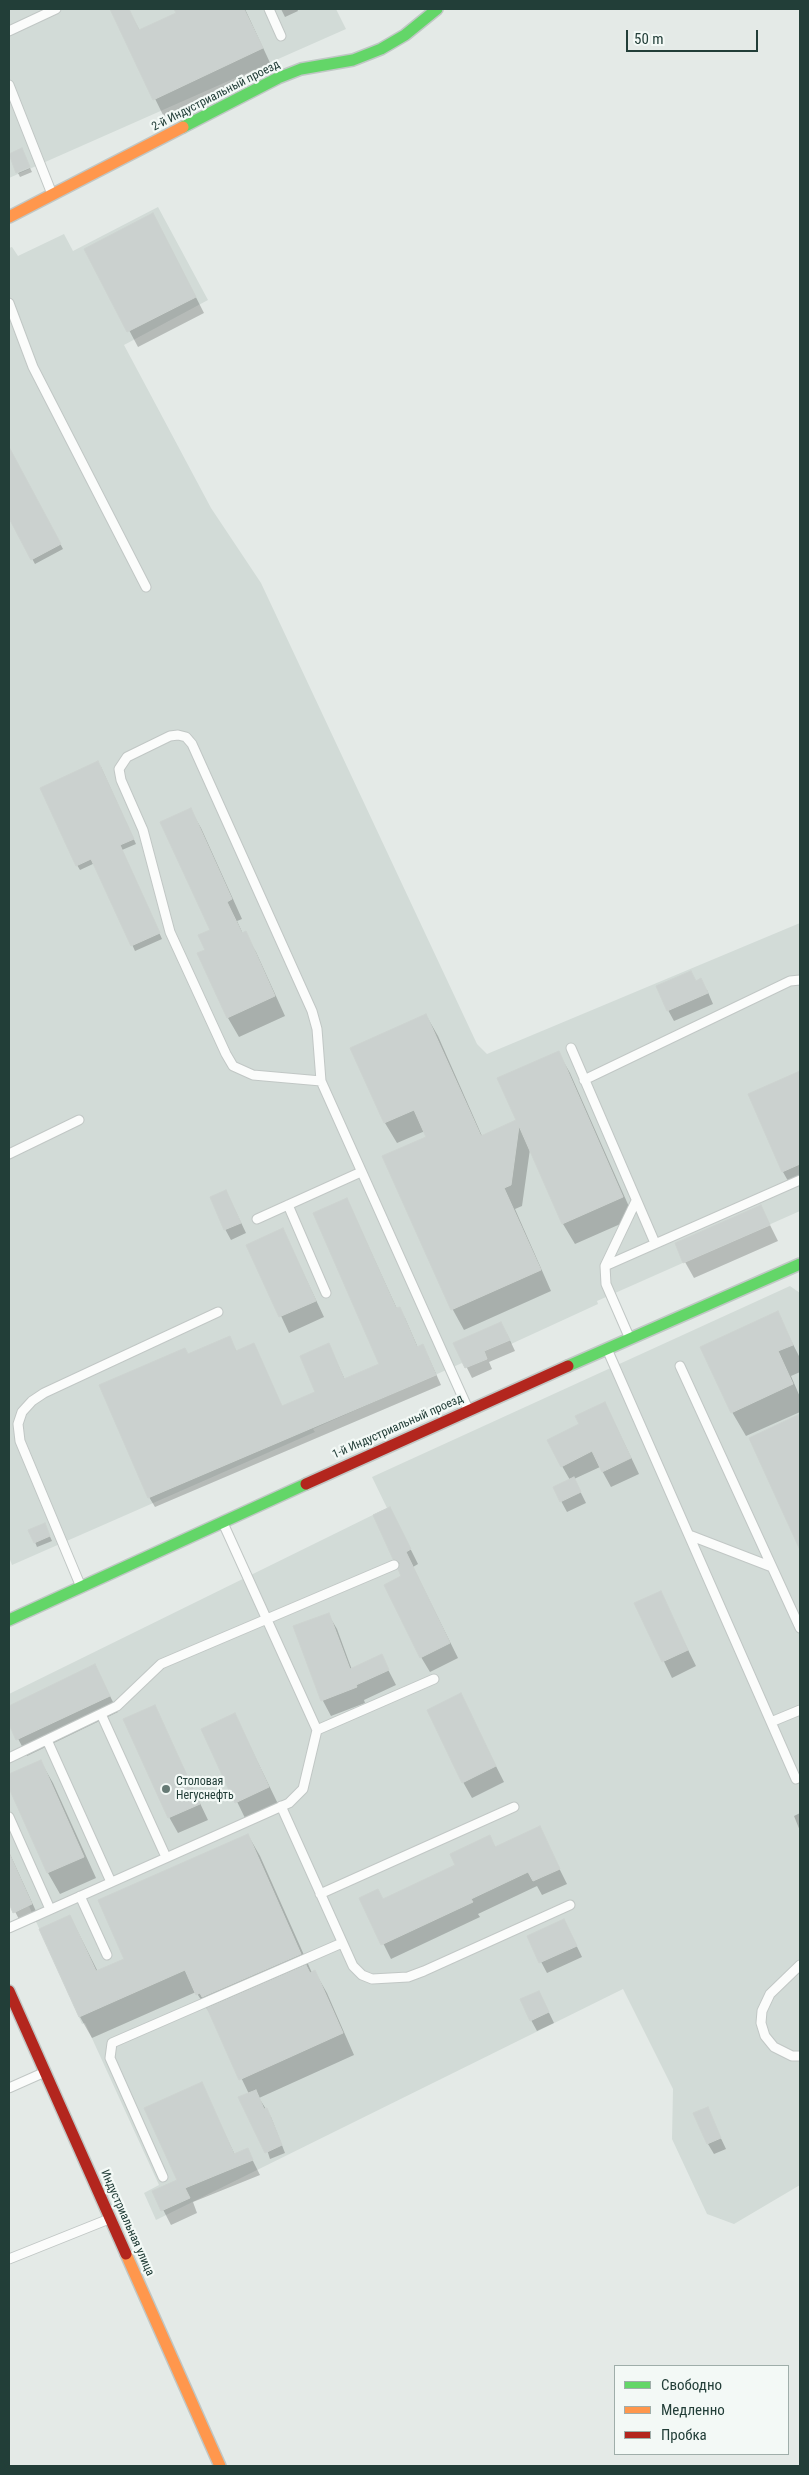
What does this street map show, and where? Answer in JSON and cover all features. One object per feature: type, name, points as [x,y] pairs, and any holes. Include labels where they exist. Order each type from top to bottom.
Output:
[{"type":"street","name":"2-й Индустриальный проезд","points":[[9,217],[278,78],[301,69],[353,60],[381,49],[405,35],[437,9]]},
{"type":"street","name":"1-й Индустриальный проезд","points":[[9,1620],[468,1410],[800,1264]]},
{"type":"street","name":"Индустриальная улица","points":[[9,1991],[220,2466]]},
{"type":"lane","points":[[9,31],[56,9]]},
{"type":"lane","points":[[269,9],[281,36]]},
{"type":"lane","points":[[9,85],[53,195]]},
{"type":"lane","points":[[9,303],[33,368],[146,587]]},
{"type":"lane","points":[[320,1082],[253,1075],[234,1066],[226,1054],[170,932],[143,830],[121,780],[119,769],[127,757],[170,736],[186,737],[192,744],[312,1011],[317,1029],[320,1082],[468,1410]]},
{"type":"lane","points":[[584,1080],[790,981],[800,980]]},
{"type":"lane","points":[[571,1048],[655,1243]]},
{"type":"lane","points":[[9,1154],[80,1120]]},
{"type":"lane","points":[[257,1219],[361,1172]]},
{"type":"lane","points":[[605,1266],[800,1180]]},
{"type":"lane","points":[[630,1339],[606,1284],[605,1266],[636,1201]]},
{"type":"lane","points":[[288,1205],[326,1293]]},
{"type":"lane","points":[[80,1587],[20,1441],[18,1424],[22,1412],[32,1401],[44,1393],[218,1312]]},
{"type":"lane","points":[[607,1349],[796,1779]]},
{"type":"lane","points":[[680,1366],[800,1628]]},
{"type":"lane","points":[[9,1928],[281,1806],[298,1796],[304,1789],[317,1730],[222,1521]]},
{"type":"lane","points":[[689,1535],[772,1566]]},
{"type":"lane","points":[[9,1758],[102,1714],[124,1701],[161,1664],[394,1565]]},
{"type":"lane","points":[[317,1730],[434,1679]]},
{"type":"lane","points":[[771,1722],[800,1710]]},
{"type":"lane","points":[[102,1714],[166,1857]]},
{"type":"lane","points":[[47,1740],[111,1882]]},
{"type":"lane","points":[[281,1806],[353,1966],[362,1975],[372,1979],[408,1977],[424,1972],[570,1904]]},
{"type":"lane","points":[[320,1894],[514,1808]]},
{"type":"lane","points":[[9,1818],[50,1909]]},
{"type":"lane","points":[[80,1896],[106,1955]]},
{"type":"lane","points":[[163,2177],[110,2058],[112,2044],[342,1943]]},
{"type":"lane","points":[[800,1965],[770,1994],[762,2012],[761,2023],[765,2036],[774,2048],[792,2056],[800,2056]]},
{"type":"lane","points":[[9,2088],[45,2072]]},
{"type":"lane","points":[[9,2259],[109,2219]]},
{"type":"shaded area","points":[[9,9],[336,9],[346,29],[9,178]]},
{"type":"shaded area","points":[[158,207],[208,300],[124,345],[211,508],[261,583],[477,1044],[487,1054],[800,923],[800,1211],[597,1301],[598,1304],[511,1344],[509,1340],[484,1351],[487,1359],[465,1368],[462,1363],[313,1429],[315,1432],[12,1565],[9,1557],[9,248],[12,247],[18,256],[64,234],[73,251]]},
{"type":"shaded area","points":[[790,1286],[800,1293],[800,2185],[734,2224],[707,2214],[672,2139],[673,2089],[623,1989],[156,2220],[144,2193],[159,2185],[85,2023],[82,2024],[29,1906],[13,1913],[9,1903],[9,1694],[387,1508],[372,1477]]},
{"type":"building","points":[[110,9],[129,9],[139,30],[176,13],[174,9],[244,9],[263,48],[153,100]]},
{"type":"building","points":[[22,148],[30,167],[16,173],[9,154]]},
{"type":"building","points":[[153,213],[196,297],[127,332],[84,249]]},
{"type":"building","points":[[9,447],[61,544],[31,560],[9,518]]},
{"type":"building","points":[[98,761],[134,839],[120,845],[160,933],[131,946],[91,859],[76,866],[40,788]]},
{"type":"building","points":[[191,808],[232,899],[227,902],[242,933],[246,931],[275,996],[227,1018],[197,953],[205,950],[198,935],[210,930],[160,822]]},
{"type":"building","points":[[691,971],[696,981],[701,978],[708,993],[667,1011],[656,986]]},
{"type":"building","points":[[426,1014],[481,1136],[516,1120],[497,1078],[559,1051],[623,1197],[562,1224],[519,1126],[511,1185],[504,1188],[541,1270],[451,1310],[382,1156],[426,1137],[414,1110],[384,1123],[350,1048]]},
{"type":"building","points":[[800,1071],[800,1164],[782,1172],[748,1094]]},
{"type":"building","points":[[226,1190],[241,1223],[224,1230],[210,1197]]},
{"type":"building","points":[[347,1198],[396,1308],[400,1307],[417,1347],[423,1344],[436,1375],[148,1498],[99,1385],[185,1348],[188,1354],[230,1336],[236,1351],[254,1343],[282,1406],[315,1392],[300,1356],[329,1343],[344,1379],[379,1364],[313,1213]]},
{"type":"building","points":[[761,1205],[770,1225],[683,1263],[675,1243]]},
{"type":"building","points":[[283,1228],[316,1301],[279,1317],[246,1245]]},
{"type":"building","points":[[778,1311],[793,1345],[778,1351],[793,1384],[731,1413],[700,1347]]},
{"type":"building","points":[[501,1322],[510,1340],[484,1351],[487,1359],[465,1368],[453,1343]]},
{"type":"building","points":[[605,1402],[631,1458],[602,1472],[592,1451],[561,1467],[547,1440],[579,1424],[575,1416]]},
{"type":"building","points":[[800,1414],[800,1550],[749,1438]]},
{"type":"building","points":[[574,1477],[581,1492],[560,1502],[553,1487]]},
{"type":"building","points":[[390,1507],[411,1549],[406,1552],[450,1643],[420,1658],[384,1585],[401,1576],[398,1569],[400,1563],[393,1559],[373,1515]]},
{"type":"building","points":[[45,1523],[50,1536],[34,1543],[28,1530]]},
{"type":"building","points":[[661,1591],[688,1650],[662,1662],[634,1603]]},
{"type":"building","points":[[329,1613],[350,1669],[382,1654],[389,1670],[356,1685],[357,1687],[321,1701],[293,1626]]},
{"type":"building","points":[[95,1664],[110,1696],[16,1740],[9,1724],[9,1706]]},
{"type":"building","points":[[461,1693],[496,1766],[462,1783],[427,1710]]},
{"type":"building","points":[[155,1705],[200,1804],[168,1818],[123,1719]]},
{"type":"building","points":[[235,1713],[269,1787],[235,1803],[201,1729]]},
{"type":"building","points":[[41,1760],[84,1857],[47,1873],[9,1788],[9,1774]]},
{"type":"building","points":[[540,1826],[560,1869],[533,1881],[528,1872],[471,1899],[473,1902],[381,1945],[359,1898],[378,1889],[383,1899],[455,1865],[450,1854],[490,1835],[495,1847]]},
{"type":"building","points":[[248,1834],[301,1954],[202,1997],[200,1993],[196,1995],[185,1970],[79,2017],[39,1929],[70,1915],[96,1971],[124,1959],[98,1900]]},
{"type":"building","points":[[9,1853],[32,1904],[13,1913],[9,1903]]},
{"type":"building","points":[[564,1919],[577,1946],[539,1963],[527,1936]]},
{"type":"building","points":[[306,1965],[310,1973],[315,1970],[343,2033],[239,2080],[207,2008]]},
{"type":"building","points":[[539,1991],[549,2012],[530,2021],[520,1999]]},
{"type":"building","points":[[202,2082],[234,2154],[248,2148],[253,2160],[185,2188],[190,2198],[161,2211],[152,2191],[177,2180],[144,2108]]},
{"type":"building","points":[[256,2090],[264,2109],[267,2108],[282,2145],[265,2153],[238,2097]]},
{"type":"building","points":[[708,2107],[721,2138],[707,2144],[693,2113]]},
{"type":"traffic: fast","points":[[183,127],[278,78],[301,69],[353,60],[381,49],[405,35],[437,9]]},
{"type":"traffic: fast","points":[[568,1366],[800,1264]]},
{"type":"traffic: fast","points":[[9,1620],[306,1484]]},
{"type":"traffic: slow","points":[[9,217],[183,127]]},
{"type":"traffic: slow","points":[[126,2254],[220,2466]]},
{"type":"traffic: jam","points":[[306,1484],[568,1366]]},
{"type":"traffic: jam","points":[[9,1991],[126,2254]]},
{"type":"place","name":"Столовая Негуснефть","points":[[166,1789]]}]
